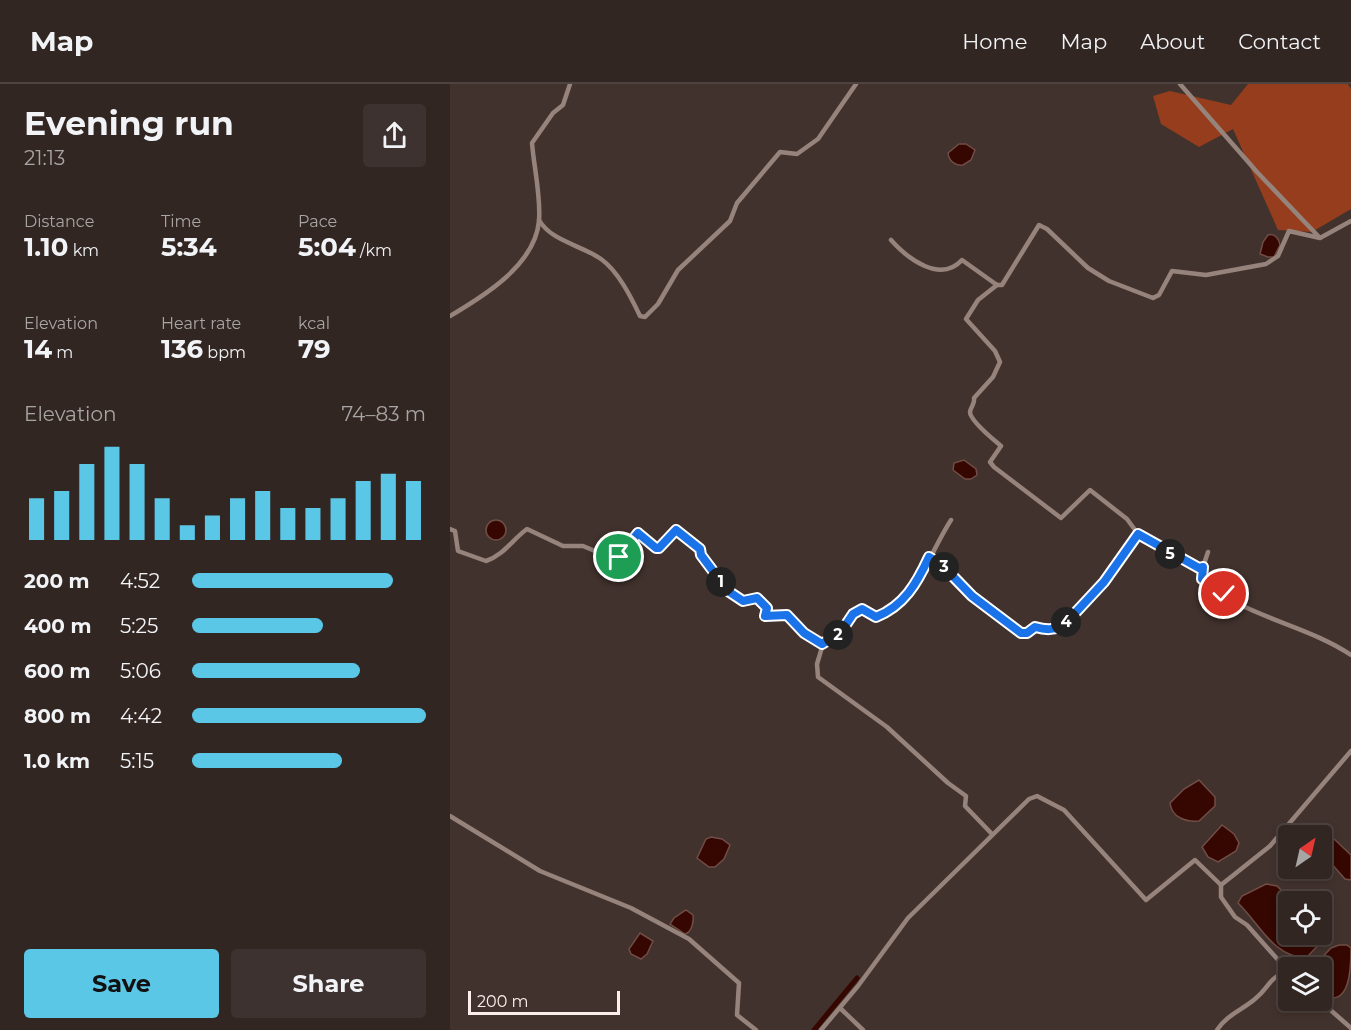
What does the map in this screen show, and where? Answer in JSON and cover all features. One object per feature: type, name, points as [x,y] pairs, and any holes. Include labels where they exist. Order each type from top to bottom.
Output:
[{"type":"street","points":[[450,316],[473,303],[514,269],[536,233],[539,220],[532,143],[553,113],[563,105],[570,84]]},
{"type":"street","points":[[539,220],[544,230],[602,259],[620,280],[640,316],[645,317],[658,304],[678,270],[730,221],[737,203],[780,152],[797,154],[818,139],[856,84]]},
{"type":"street","points":[[1180,84],[1257,172],[1320,238]]},
{"type":"street","points":[[1203,567],[1199,568],[1161,549],[1138,534],[1126,519],[1090,490],[1061,518],[990,462],[1001,446],[972,418],[970,411],[975,402],[974,398],[993,377],[1000,362],[995,351],[966,319],[978,300],[997,285],[1002,285],[1039,225],[1047,228],[1088,268],[1109,281],[1153,298],[1159,295],[1172,271],[1206,275],[1266,264],[1278,256],[1289,231],[1320,238],[1351,221]]},
{"type":"street","points":[[891,240],[900,250],[920,264],[944,270],[955,268],[962,260],[997,285]]},
{"type":"street","points":[[951,520],[911,591],[891,610],[876,617],[862,609],[853,614],[841,632],[822,644],[817,664],[818,677],[887,727],[948,783],[962,791],[966,796],[965,806],[991,833]]},
{"type":"street","points":[[450,529],[455,531],[457,536],[458,551],[486,561],[506,549],[514,538],[527,529],[563,546],[583,546],[614,559],[623,553],[638,533],[659,548],[676,530],[700,549],[701,555],[728,591],[743,601],[757,598],[767,608],[765,616],[787,615],[804,633],[822,644]]},
{"type":"street","points":[[929,557],[942,565],[972,596],[1008,624],[1021,633],[1027,633],[1035,627],[1045,630],[1063,626],[1104,582],[1138,534]]},
{"type":"street","points":[[1208,552],[1202,579],[1211,587],[1237,602],[1335,645],[1351,655]]},
{"type":"street","points":[[1221,885],[1270,846],[1351,751]]},
{"type":"street","points":[[821,1030],[908,918],[991,833],[1029,799],[1037,796],[1064,810],[1146,900],[1195,860],[1221,885],[1221,897],[1235,917],[1247,925],[1278,960]]},
{"type":"street","points":[[450,816],[540,872],[631,908],[689,939],[739,982],[737,1015],[756,1030]]},
{"type":"street","points":[[1217,1030],[1223,1022],[1256,999],[1278,975]]},
{"type":"street","points":[[840,1008],[863,1030]]},
{"type":"street","points":[[1332,1011],[1351,1028]]},
{"type":"shaded area","points":[[1248,84],[1348,84],[1351,89],[1351,209],[1312,232],[1278,230],[1233,129],[1199,147],[1161,124],[1153,96],[1170,91],[1231,105]]},
{"type":"shaded area","points":[[959,144],[966,144],[975,150],[971,160],[963,165],[953,162],[948,153]]},
{"type":"shaded area","points":[[1268,235],[1275,236],[1280,245],[1274,257],[1260,254],[1263,242]]},
{"type":"shaded area","points":[[964,460],[976,469],[977,475],[971,479],[965,479],[953,470],[954,463]]},
{"type":"shaded area","points":[[496,520],[503,523],[506,530],[503,537],[496,540],[489,537],[486,530],[489,523]]},
{"type":"shaded area","points":[[1199,780],[1215,797],[1215,806],[1199,821],[1180,818],[1171,808],[1170,803],[1184,789]]},
{"type":"shaded area","points":[[1222,825],[1234,834],[1239,843],[1236,851],[1218,862],[1208,857],[1202,847]]},
{"type":"shaded area","points":[[711,837],[722,839],[730,845],[724,859],[715,867],[709,867],[697,858],[706,839]]},
{"type":"shaded area","points":[[1332,837],[1351,855],[1351,880],[1345,879],[1332,864]]},
{"type":"shaded area","points":[[1266,884],[1277,886],[1282,891],[1278,891],[1278,945],[1318,945],[1307,957],[1284,952],[1268,938],[1238,903],[1242,896]]},
{"type":"shaded area","points":[[686,910],[693,915],[693,920],[691,929],[685,934],[670,924],[674,918]]},
{"type":"shaded area","points":[[640,933],[653,941],[647,954],[641,959],[631,954],[629,949]]},
{"type":"shaded area","points":[[1347,945],[1351,948],[1351,965],[1347,984],[1339,996],[1332,998],[1332,957],[1322,957],[1331,948]]},
{"type":"waterway","points":[[814,1030],[857,978]]},
{"type":"route","points":[[619,557],[638,533],[659,548],[676,530],[700,549],[701,555],[728,591],[743,601],[757,598],[767,608],[765,616],[787,615],[804,633],[822,644],[841,632],[853,614],[862,609],[876,617],[891,610],[907,596],[929,557],[942,565],[972,596],[1021,633],[1027,633],[1035,627],[1045,630],[1063,626],[1104,582],[1138,534],[1161,549],[1199,568],[1203,567],[1202,579],[1224,594]]}]
